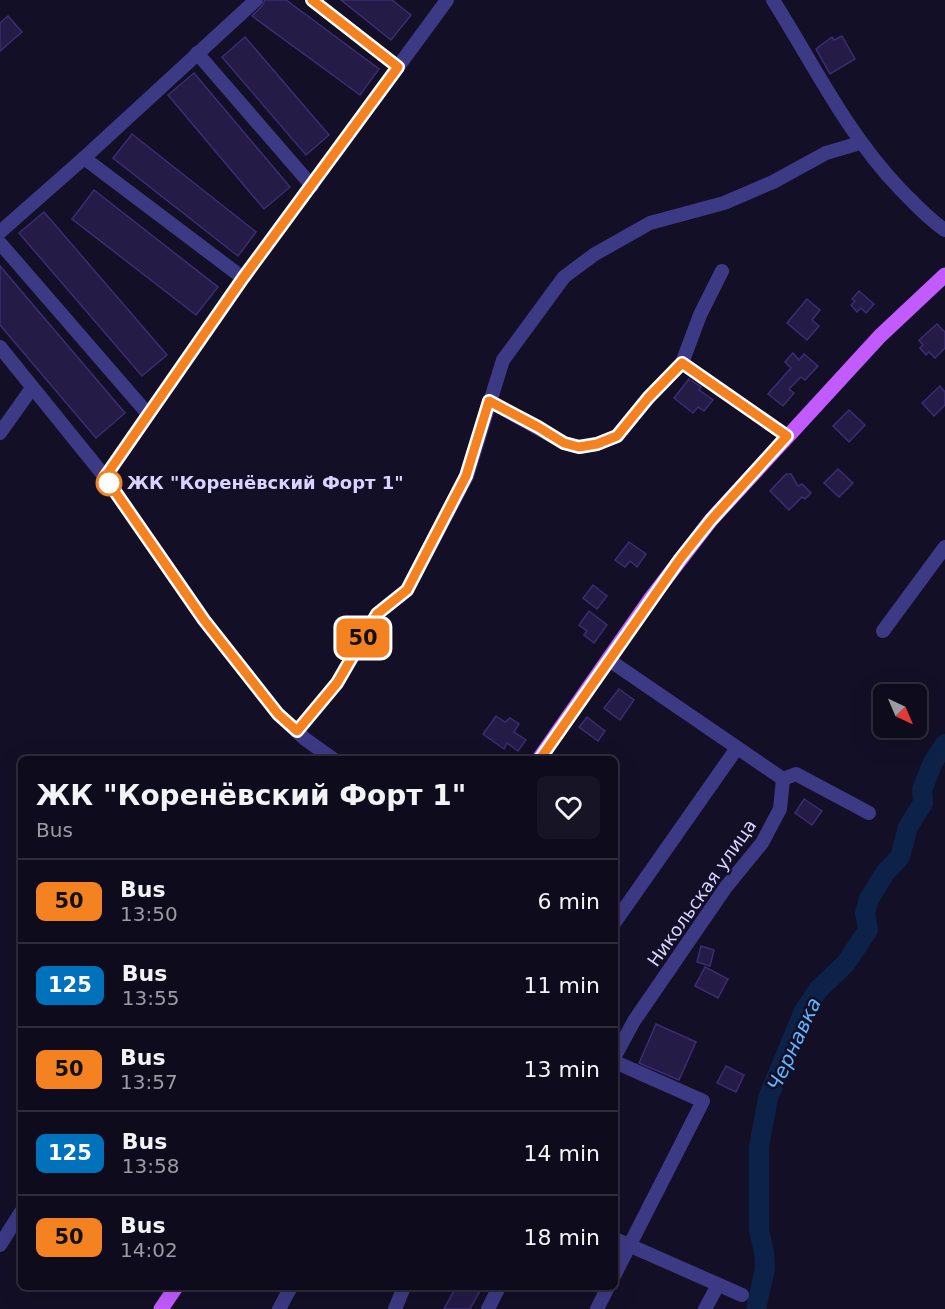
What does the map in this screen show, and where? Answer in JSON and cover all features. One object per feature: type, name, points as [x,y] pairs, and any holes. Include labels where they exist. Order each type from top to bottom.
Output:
[{"type":"main road","points":[[542,756],[680,559],[711,520],[897,319],[945,275]]},
{"type":"main road","points":[[161,1309],[174,1290]]},
{"type":"street","points":[[0,232],[256,0]]},
{"type":"street","points":[[312,0],[398,67]]},
{"type":"street","points":[[105,477],[243,278],[447,0]]},
{"type":"street","points":[[772,0],[860,143],[881,170],[933,222],[945,230]]},
{"type":"street","points":[[197,53],[312,186]]},
{"type":"street","points":[[297,731],[337,683],[377,614],[407,590],[466,476],[503,360],[564,277],[595,254],[650,224],[724,203],[773,182],[826,153],[860,143]]},
{"type":"street","points":[[84,158],[243,278]]},
{"type":"street","points":[[0,243],[148,414]]},
{"type":"street","points":[[489,401],[564,443],[579,447],[597,444],[617,436],[648,398],[682,363],[700,315],[722,271]]},
{"type":"street","points":[[0,348],[105,477],[204,620],[278,714],[329,756]]},
{"type":"street","points":[[682,363],[787,436]]},
{"type":"street","points":[[0,434],[32,388]]},
{"type":"street","points":[[883,631],[945,547]]},
{"type":"street","points":[[609,660],[783,779],[796,774],[869,813]]},
{"type":"street","points":[[618,918],[737,748]]},
{"type":"street","name":"Никольская улица","points":[[618,1051],[634,1022],[726,887],[762,843],[780,809],[783,779]]},
{"type":"street","points":[[618,1063],[704,1101],[618,1268]]},
{"type":"street","points":[[0,1245],[18,1217]]},
{"type":"street","points":[[618,1240],[742,1295]]},
{"type":"street","points":[[705,1309],[718,1285]]},
{"type":"street","points":[[279,1309],[289,1290]]},
{"type":"street","points":[[395,1309],[403,1290]]},
{"type":"street","points":[[488,1309],[498,1290]]},
{"type":"street","points":[[597,1309],[606,1290]]},
{"type":"building","points":[[265,0],[286,0],[379,69],[360,95],[252,16]]},
{"type":"building","points":[[341,0],[392,0],[411,15],[391,40]]},
{"type":"building","points":[[8,16],[22,32],[0,51],[0,23]]},
{"type":"building","points":[[842,36],[855,59],[830,74],[816,49],[832,37],[834,40]]},
{"type":"building","points":[[245,37],[329,135],[306,155],[222,57]]},
{"type":"building","points":[[194,73],[290,187],[264,209],[168,95]]},
{"type":"building","points":[[132,134],[256,232],[238,256],[113,158]]},
{"type":"building","points":[[94,190],[218,287],[196,315],[72,219]]},
{"type":"building","points":[[44,212],[167,355],[142,376],[19,233]]},
{"type":"building","points":[[0,266],[125,413],[96,438],[0,325]]},
{"type":"building","points":[[859,291],[874,304],[866,313],[861,308],[857,312],[851,305],[855,301],[852,299]]},
{"type":"building","points":[[807,299],[820,310],[812,320],[819,326],[807,340],[787,323]]},
{"type":"building","points":[[937,324],[945,332],[945,348],[935,358],[929,352],[926,355],[920,348],[923,345],[919,340]]},
{"type":"building","points":[[793,353],[799,360],[804,354],[818,366],[805,380],[801,377],[789,389],[794,393],[783,406],[768,394],[791,368],[785,362]]},
{"type":"building","points":[[689,379],[701,387],[699,390],[713,400],[704,411],[698,407],[693,413],[674,398]]},
{"type":"building","points":[[940,386],[945,392],[945,405],[934,416],[922,403]]},
{"type":"building","points":[[849,410],[865,425],[849,442],[833,426]]},
{"type":"building","points":[[838,469],[853,483],[839,497],[824,483]]},
{"type":"building","points":[[786,474],[791,474],[798,486],[802,484],[811,493],[805,499],[802,497],[789,510],[770,491]]},
{"type":"building","points":[[629,542],[646,554],[637,567],[630,561],[625,567],[615,560]]},
{"type":"building","points":[[593,585],[607,596],[597,609],[583,598]]},
{"type":"building","points":[[589,611],[607,625],[594,643],[584,635],[587,631],[579,625]]},
{"type":"building","points":[[619,689],[634,700],[620,720],[604,708]]},
{"type":"building","points":[[496,716],[505,722],[510,718],[519,724],[514,732],[526,740],[518,751],[507,743],[504,749],[483,734]]},
{"type":"building","points":[[587,717],[605,731],[598,741],[579,727]]},
{"type":"building","points":[[804,799],[822,811],[812,825],[795,813]]},
{"type":"building","points":[[701,946],[714,950],[710,966],[697,962]]},
{"type":"building","points":[[705,967],[728,979],[718,998],[695,986]]},
{"type":"building","points":[[656,1024],[696,1042],[679,1080],[639,1063]]},
{"type":"building","points":[[726,1066],[744,1075],[736,1092],[717,1083]]},
{"type":"building","points":[[454,1290],[480,1290],[470,1309],[444,1309]]},
{"type":"waterway","name":"Чернавка","points":[[756,1309],[765,1269],[759,1230],[759,1147],[768,1098],[804,1011],[818,990],[846,963],[868,930],[865,912],[869,899],[885,873],[900,857],[908,827],[923,803],[922,790],[933,762],[945,744]]},
{"type":"bus line","name":"50","points":[[312,0],[398,67],[243,278],[105,477],[204,620],[278,714],[297,731],[337,683],[377,614],[407,590],[466,476],[489,401],[564,443],[579,447],[597,444],[617,436],[648,398],[682,363],[787,436],[711,520],[680,559],[542,756]]},
{"type":"place","name":"ЖК \"Коренёвский Форт 1\"","points":[[109,483]]}]
